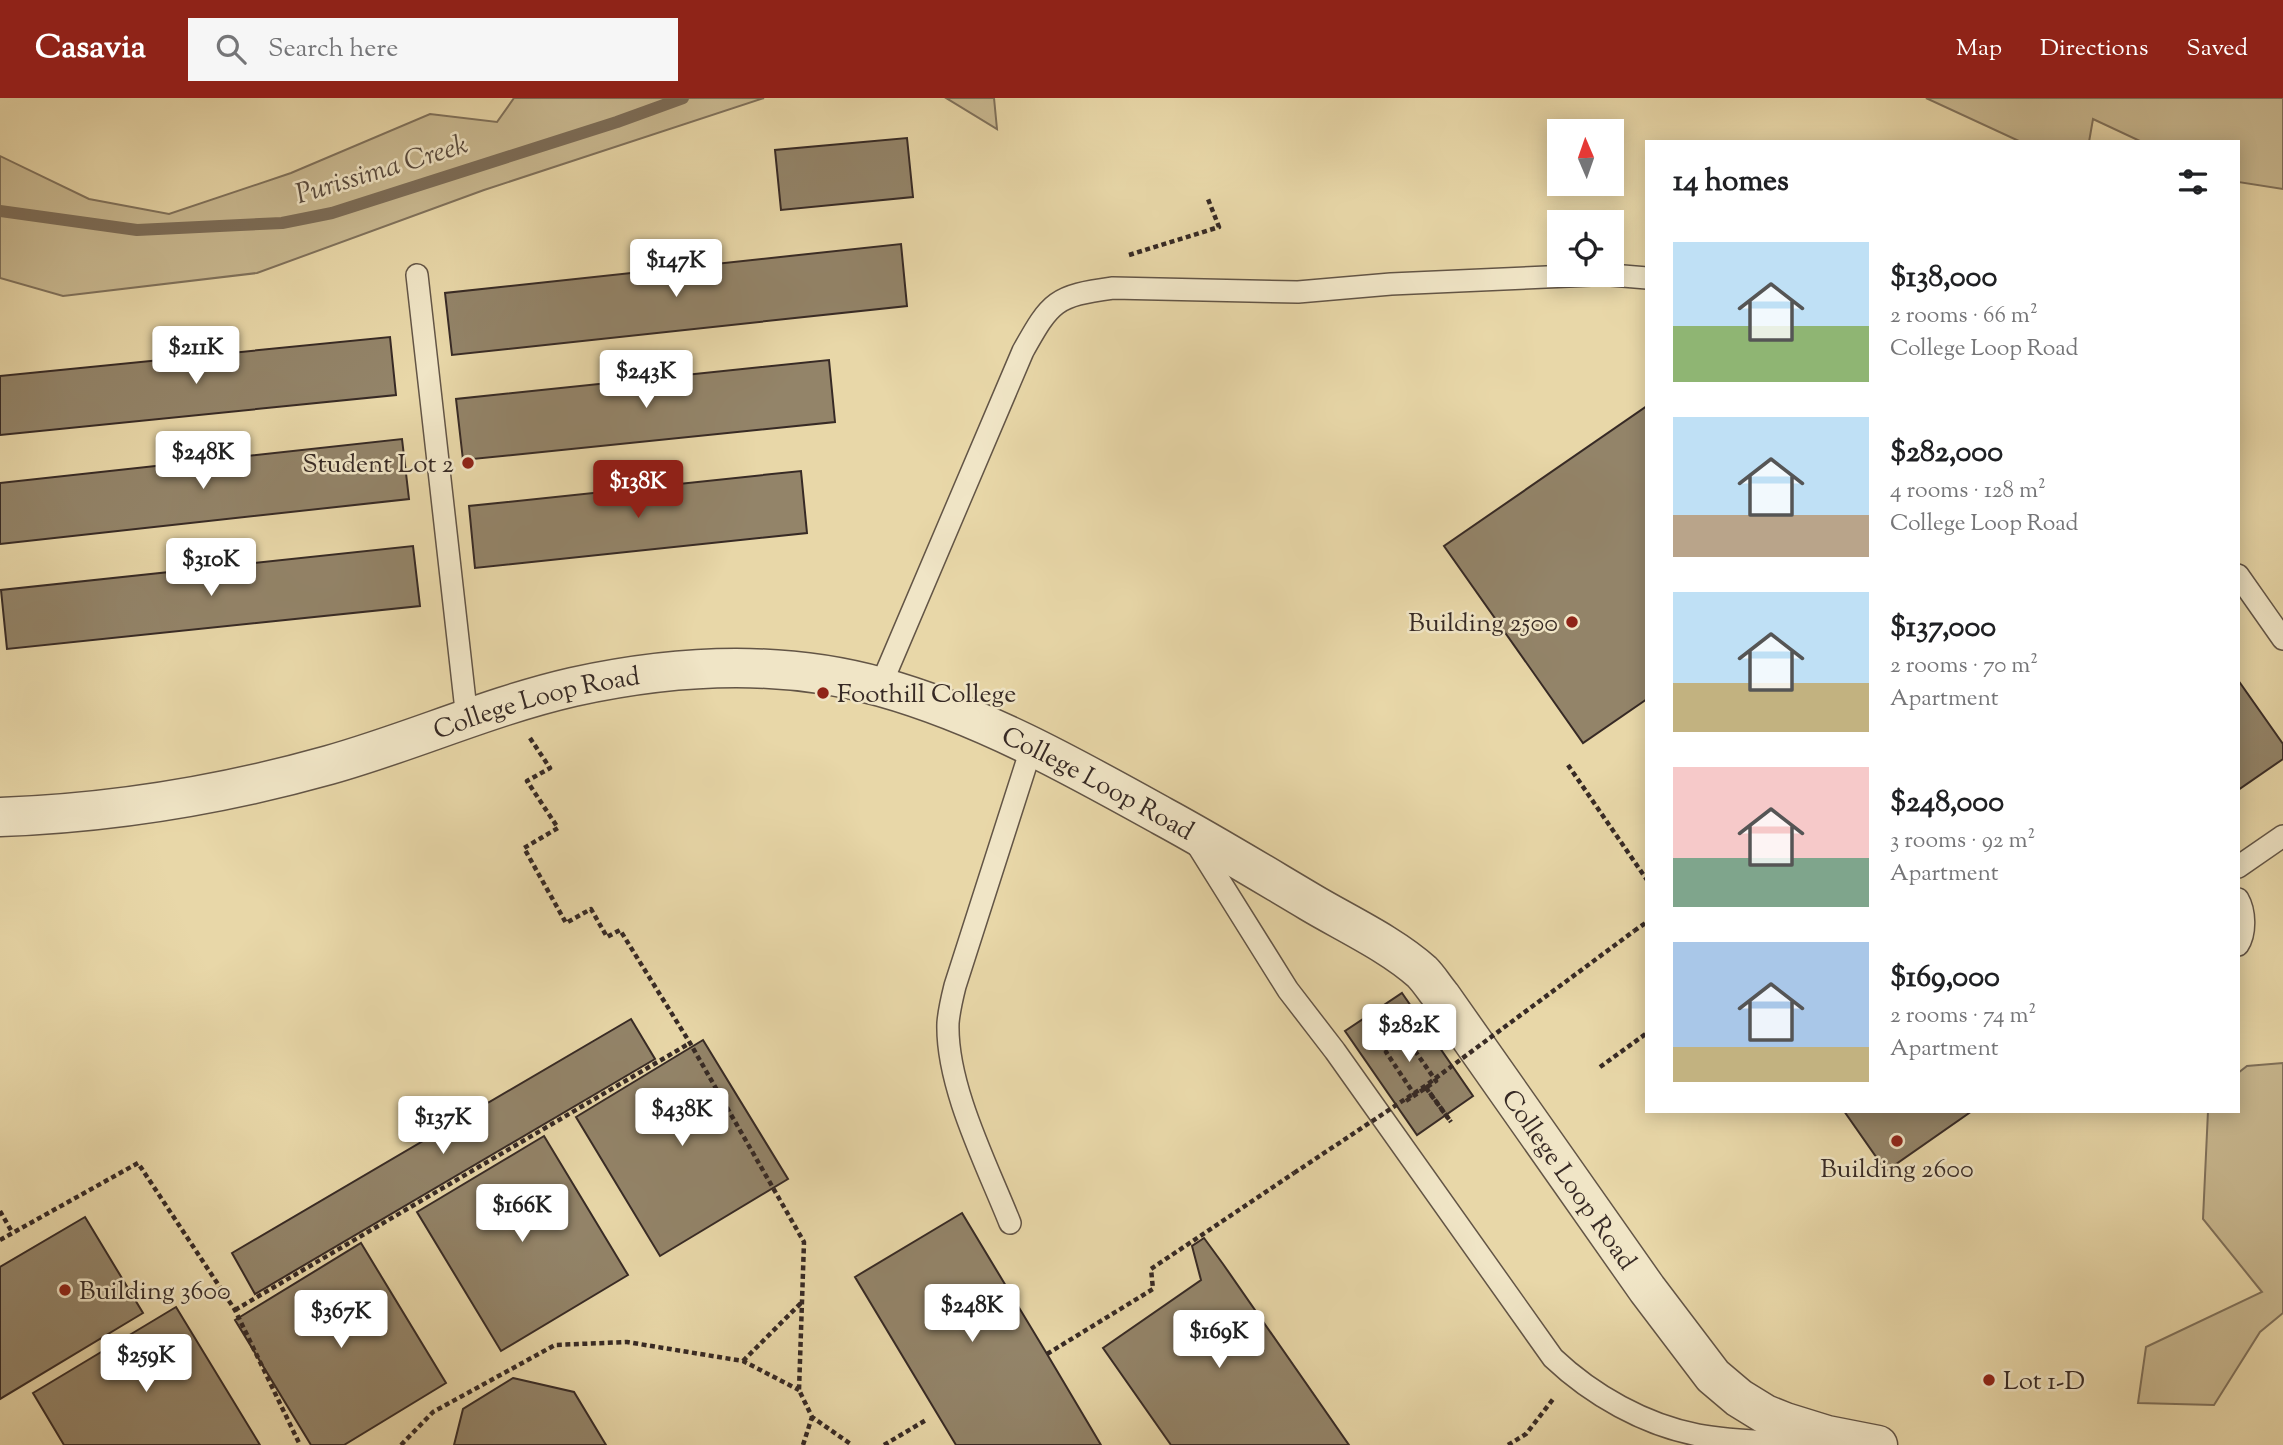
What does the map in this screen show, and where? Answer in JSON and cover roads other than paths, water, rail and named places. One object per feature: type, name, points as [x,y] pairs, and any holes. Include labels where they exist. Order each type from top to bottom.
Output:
[{"type":"street","name":"College Loop Road","points":[[0,817],[101,810],[245,786],[331,765],[573,687],[702,668],[796,672],[880,687],[974,720],[1093,777],[1389,949],[1422,972],[1647,1289],[1713,1376],[1739,1398],[1765,1414],[1827,1435],[1878,1445]]},
{"type":"lane","points":[[417,275],[467,719]]},
{"type":"lane","points":[[1624,276],[1645,278]]},
{"type":"lane","points":[[880,687],[1023,351],[1041,318],[1059,300],[1070,295],[1113,288],[1298,292],[1391,284],[1547,277]]},
{"type":"lane","points":[[2240,578],[2283,639]]},
{"type":"lane","points":[[1010,1223],[962,1101],[952,1065],[948,1023],[955,986],[1032,746]]},
{"type":"lane","points":[[1188,830],[1288,990],[1351,1073],[1553,1358],[1572,1376],[1610,1403],[1655,1422],[1697,1435],[1833,1445]]},
{"type":"lane","points":[[2240,866],[2283,836]]},
{"type":"lane","points":[[2240,902],[2244,937],[2240,942]]},
{"type":"waterway","name":"Purissima Creek","points":[[0,211],[137,230],[282,223],[332,213],[617,122],[683,98]]},
{"type":"place","name":"Student Lot 2","points":[[468,463]]},
{"type":"place","name":"Building 2500","points":[[1572,622]]},
{"type":"place","name":"Foothill College","points":[[823,693]]},
{"type":"place","name":"Building 2600","points":[[1897,1141]]},
{"type":"place","name":"Building 3600","points":[[65,1290]]},
{"type":"place","name":"Lot 1-D","points":[[1989,1380]]}]
